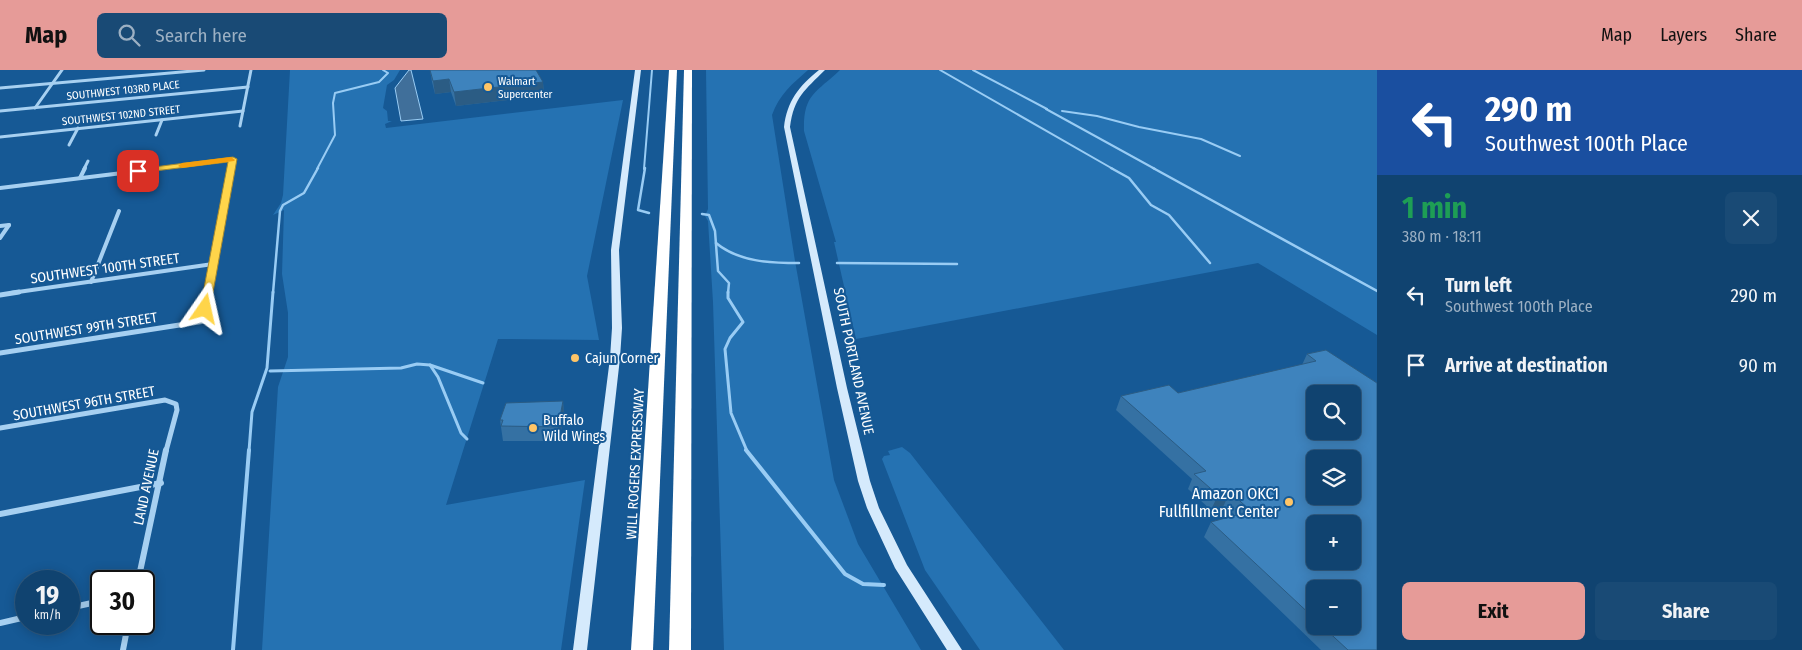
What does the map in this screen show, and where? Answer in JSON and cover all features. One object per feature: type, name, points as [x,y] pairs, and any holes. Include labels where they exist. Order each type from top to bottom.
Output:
[{"type":"highway","name":"WILL ROGERS EXPRESSWAY","points":[[642,650],[672,70]]},
{"type":"highway","points":[[680,650],[688,70]]},
{"type":"main road","name":"SOUTH PORTLAND AVENUE","points":[[822,70],[795,96],[788,111],[787,127],[856,454],[874,508],[888,539],[907,576],[955,650]]},
{"type":"main road","points":[[580,650],[615,358],[617,328],[615,250],[638,73]]},
{"type":"street","points":[[35,108],[62,70]]},
{"type":"street","points":[[0,88],[204,70]]},
{"type":"street","points":[[240,126],[251,70]]},
{"type":"street","name":"SOUTHWEST 103RD PLACE","points":[[0,111],[248,87]]},
{"type":"street","name":"SOUTHWEST 102ND STREET","points":[[0,137],[243,111]]},
{"type":"street","points":[[156,135],[162,120]]},
{"type":"street","points":[[69,145],[78,128]]},
{"type":"street","points":[[0,188],[233,159],[213,264]]},
{"type":"street","points":[[80,178],[88,161]]},
{"type":"street","points":[[91,282],[119,211]]},
{"type":"street","points":[[0,226],[9,225],[0,238]]},
{"type":"street","name":"SOUTHWEST 100TH STREET","points":[[0,295],[213,264]]},
{"type":"street","name":"SOUTHWEST 99TH STREET","points":[[0,353],[205,321],[205,309],[213,264]]},
{"type":"street","name":"SOUTHWEST 96TH STREET","points":[[0,428],[154,401],[172,402]]},
{"type":"street","name":"LAND AVENUE","points":[[140,570],[171,428],[177,410],[177,406],[172,402]]},
{"type":"street","points":[[0,514],[160,483]]},
{"type":"street","points":[[0,623],[15,620]]},
{"type":"street","points":[[123,650],[126,635]]},
{"type":"shaded area","points":[[290,70],[400,70],[394,80],[387,85],[383,108],[387,111],[388,121],[392,121],[385,124],[386,128],[623,100],[587,276],[599,340],[498,339],[446,505],[585,480],[561,650],[262,650],[278,387],[288,357],[288,313],[282,274],[284,210],[273,215],[281,203],[283,195]]},
{"type":"shaded area","points":[[411,70],[423,119],[401,121],[395,88]]},
{"type":"shaded area","points":[[706,70],[808,70],[782,96],[772,115],[795,261],[834,480],[858,544],[921,650],[724,650],[713,302],[708,221],[705,216],[708,209]]},
{"type":"shaded area","points":[[840,70],[1377,70],[1377,335],[1258,263],[856,339],[834,242],[836,242],[804,131],[806,109],[813,95]]},
{"type":"shaded area","points":[[902,447],[910,453],[1064,650],[980,650],[925,570],[882,459],[884,456],[890,455],[888,451]]},
{"type":"building","points":[[430,70],[536,70],[543,82],[454,92],[449,79],[433,81]]},
{"type":"building","name":"Amazon OKC1 Fullfillment Center","points":[[1326,350],[1377,383],[1377,650],[1348,650],[1332,635],[1361,635],[1361,580],[1306,580],[1306,611],[1211,522],[1251,511],[1230,492],[1218,495],[1194,474],[1206,471],[1121,396],[1169,385],[1178,393],[1316,361],[1307,354]]},
{"type":"building","points":[[563,401],[558,427],[501,426],[503,420],[500,420],[506,403]]},
{"type":"waterway","points":[[317,169],[335,135],[333,103],[335,93],[379,82],[388,73],[383,70]]},
{"type":"waterway","points":[[644,169],[652,70]]},
{"type":"waterway","points":[[940,70],[1113,169]]},
{"type":"waterway","points":[[973,70],[1047,109]]},
{"type":"waterway","points":[[1046,109],[1155,169]]},
{"type":"waterway","points":[[1062,111],[1097,116],[1139,127],[1201,139],[1240,156]]},
{"type":"waterway","points":[[273,293],[280,211],[283,205],[304,193],[318,168]]},
{"type":"waterway","points":[[645,168],[638,210],[649,213]]},
{"type":"waterway","points":[[1111,168],[1129,178],[1151,205],[1169,215],[1210,263]]},
{"type":"waterway","points":[[1153,168],[1377,291]]},
{"type":"waterway","points":[[702,214],[709,215],[715,231],[718,271],[729,283],[728,293]]},
{"type":"waterway","points":[[716,243],[745,258],[766,262],[799,263]]},
{"type":"waterway","points":[[837,263],[957,264]]},
{"type":"waterway","points":[[249,451],[252,412],[267,368],[273,292]]},
{"type":"waterway","points":[[728,293],[728,298],[743,322],[730,338],[725,349],[731,413],[747,451]]},
{"type":"waterway","points":[[270,371],[401,368],[417,364],[430,365]]},
{"type":"waterway","points":[[430,365],[483,383]]},
{"type":"waterway","points":[[430,365],[438,377],[461,433],[467,439]]},
{"type":"waterway","points":[[233,650],[249,450]]},
{"type":"waterway","points":[[746,450],[845,574],[863,584],[884,585]]},
{"type":"slow traffic","points":[[182,166],[231,160]]},
{"type":"place","name":"Walmart Supercenter","points":[[488,87]]},
{"type":"place","name":"Cajun Corner","points":[[575,358]]},
{"type":"place","name":"Buffalo Wild Wings","points":[[533,428]]},
{"type":"place","name":"Amazon OKC1 Fullfillment Center","points":[[1289,502]]},
{"type":"route","points":[[138,171],[233,159],[230,166],[205,309]]}]
